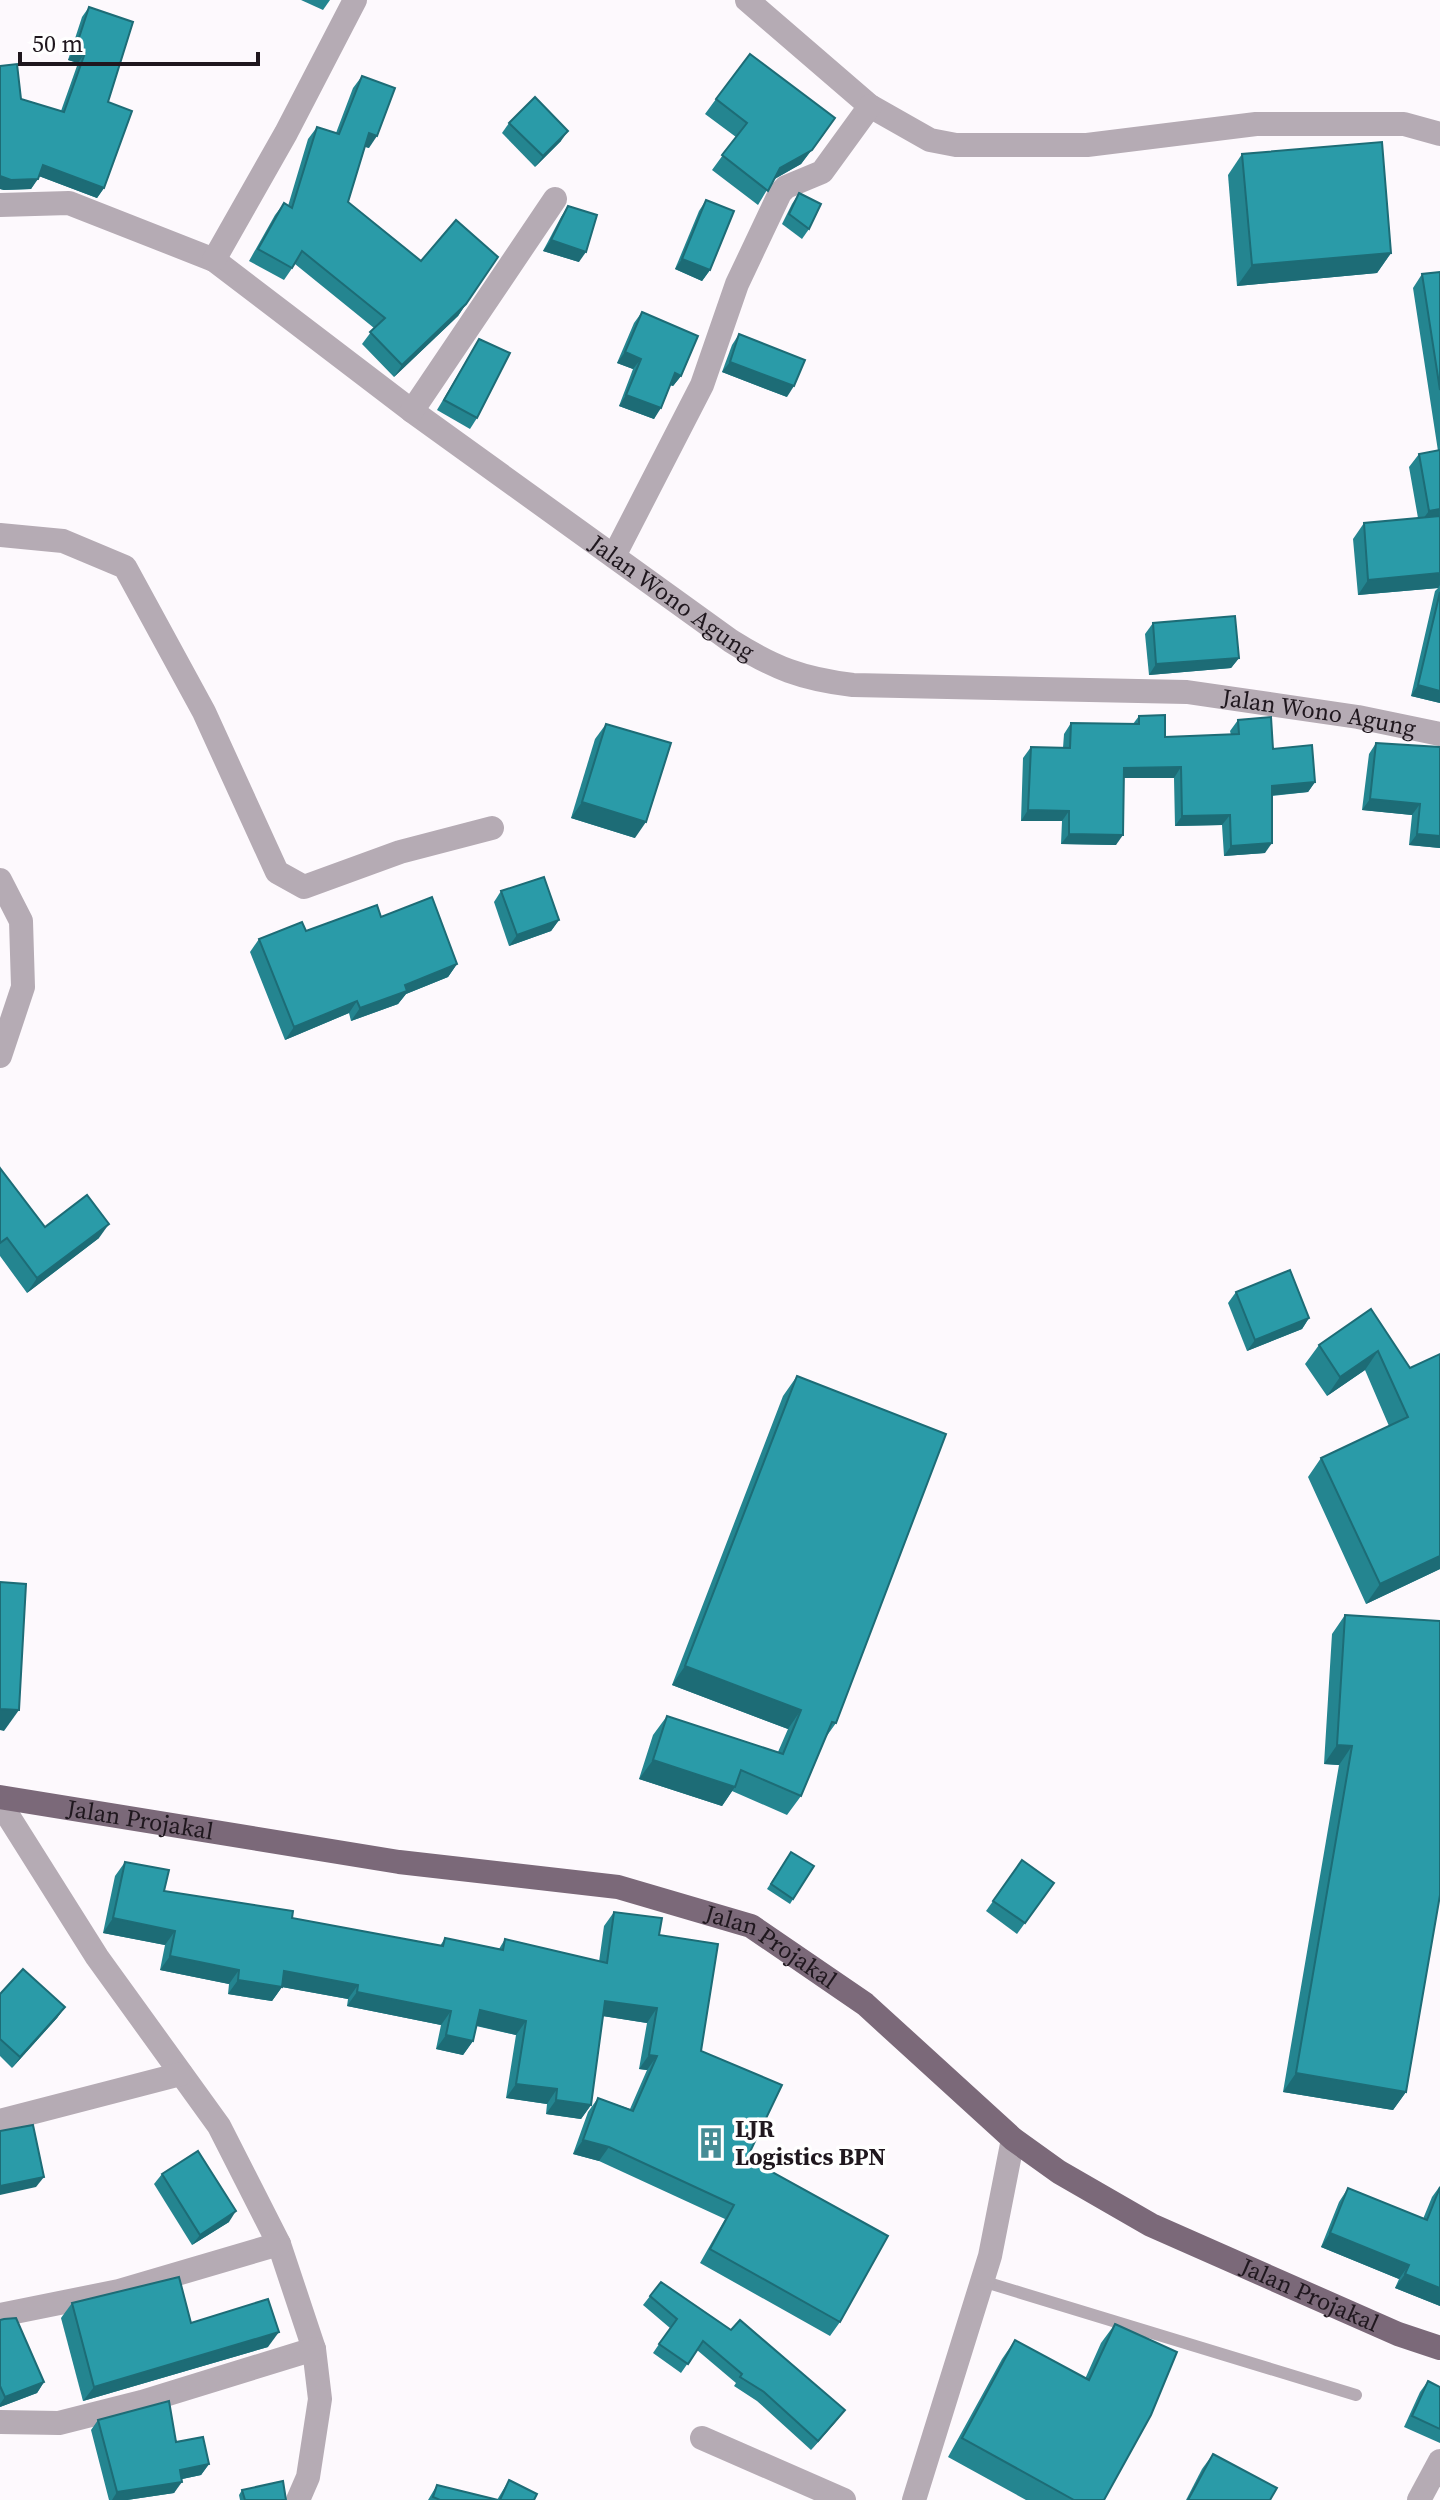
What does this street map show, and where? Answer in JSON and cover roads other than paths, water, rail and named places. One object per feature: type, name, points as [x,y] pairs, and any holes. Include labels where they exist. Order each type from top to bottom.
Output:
[{"type":"main road","name":"Jalan Projakal","points":[[0,1797],[399,1862],[618,1887],[751,1926],[865,2004],[1013,2139],[1059,2172],[1151,2225],[1398,2334],[1440,2348]]},
{"type":"street","points":[[214,260],[355,0]]},
{"type":"street","points":[[747,0],[870,106],[930,140],[956,145],[1087,145],[1256,124],[1404,124],[1440,134]]},
{"type":"street","points":[[614,556],[702,385],[737,284],[780,193],[822,172],[870,106]]},
{"type":"street","points":[[412,411],[555,199]]},
{"type":"street","name":"Jalan Wono Agung","points":[[0,205],[69,203],[214,260],[412,411],[731,641],[773,667],[809,680],[853,685],[1187,692],[1358,717],[1440,734]]},
{"type":"street","points":[[0,535],[63,541],[125,567],[204,712],[277,872],[304,887],[400,852],[492,828]]},
{"type":"street","points":[[0,880],[21,921],[23,987],[0,1056]]},
{"type":"street","points":[[0,1803],[97,1957],[219,2126],[279,2244],[314,2349],[320,2399],[308,2477],[298,2500]]},
{"type":"street","points":[[0,2121],[181,2074]]},
{"type":"street","points":[[914,2500],[982,2281],[1013,2139]]},
{"type":"street","points":[[0,2315],[119,2291],[279,2244]]},
{"type":"street","points":[[0,2422],[59,2423],[142,2402],[314,2349]]},
{"type":"street","points":[[702,2438],[844,2500]]},
{"type":"street","points":[[1419,2500],[1440,2461]]},
{"type":"lane","points":[[982,2281],[1356,2395]]},
{"type":"place","name":"LJR Logistics BPN","points":[[711,2143]]}]
